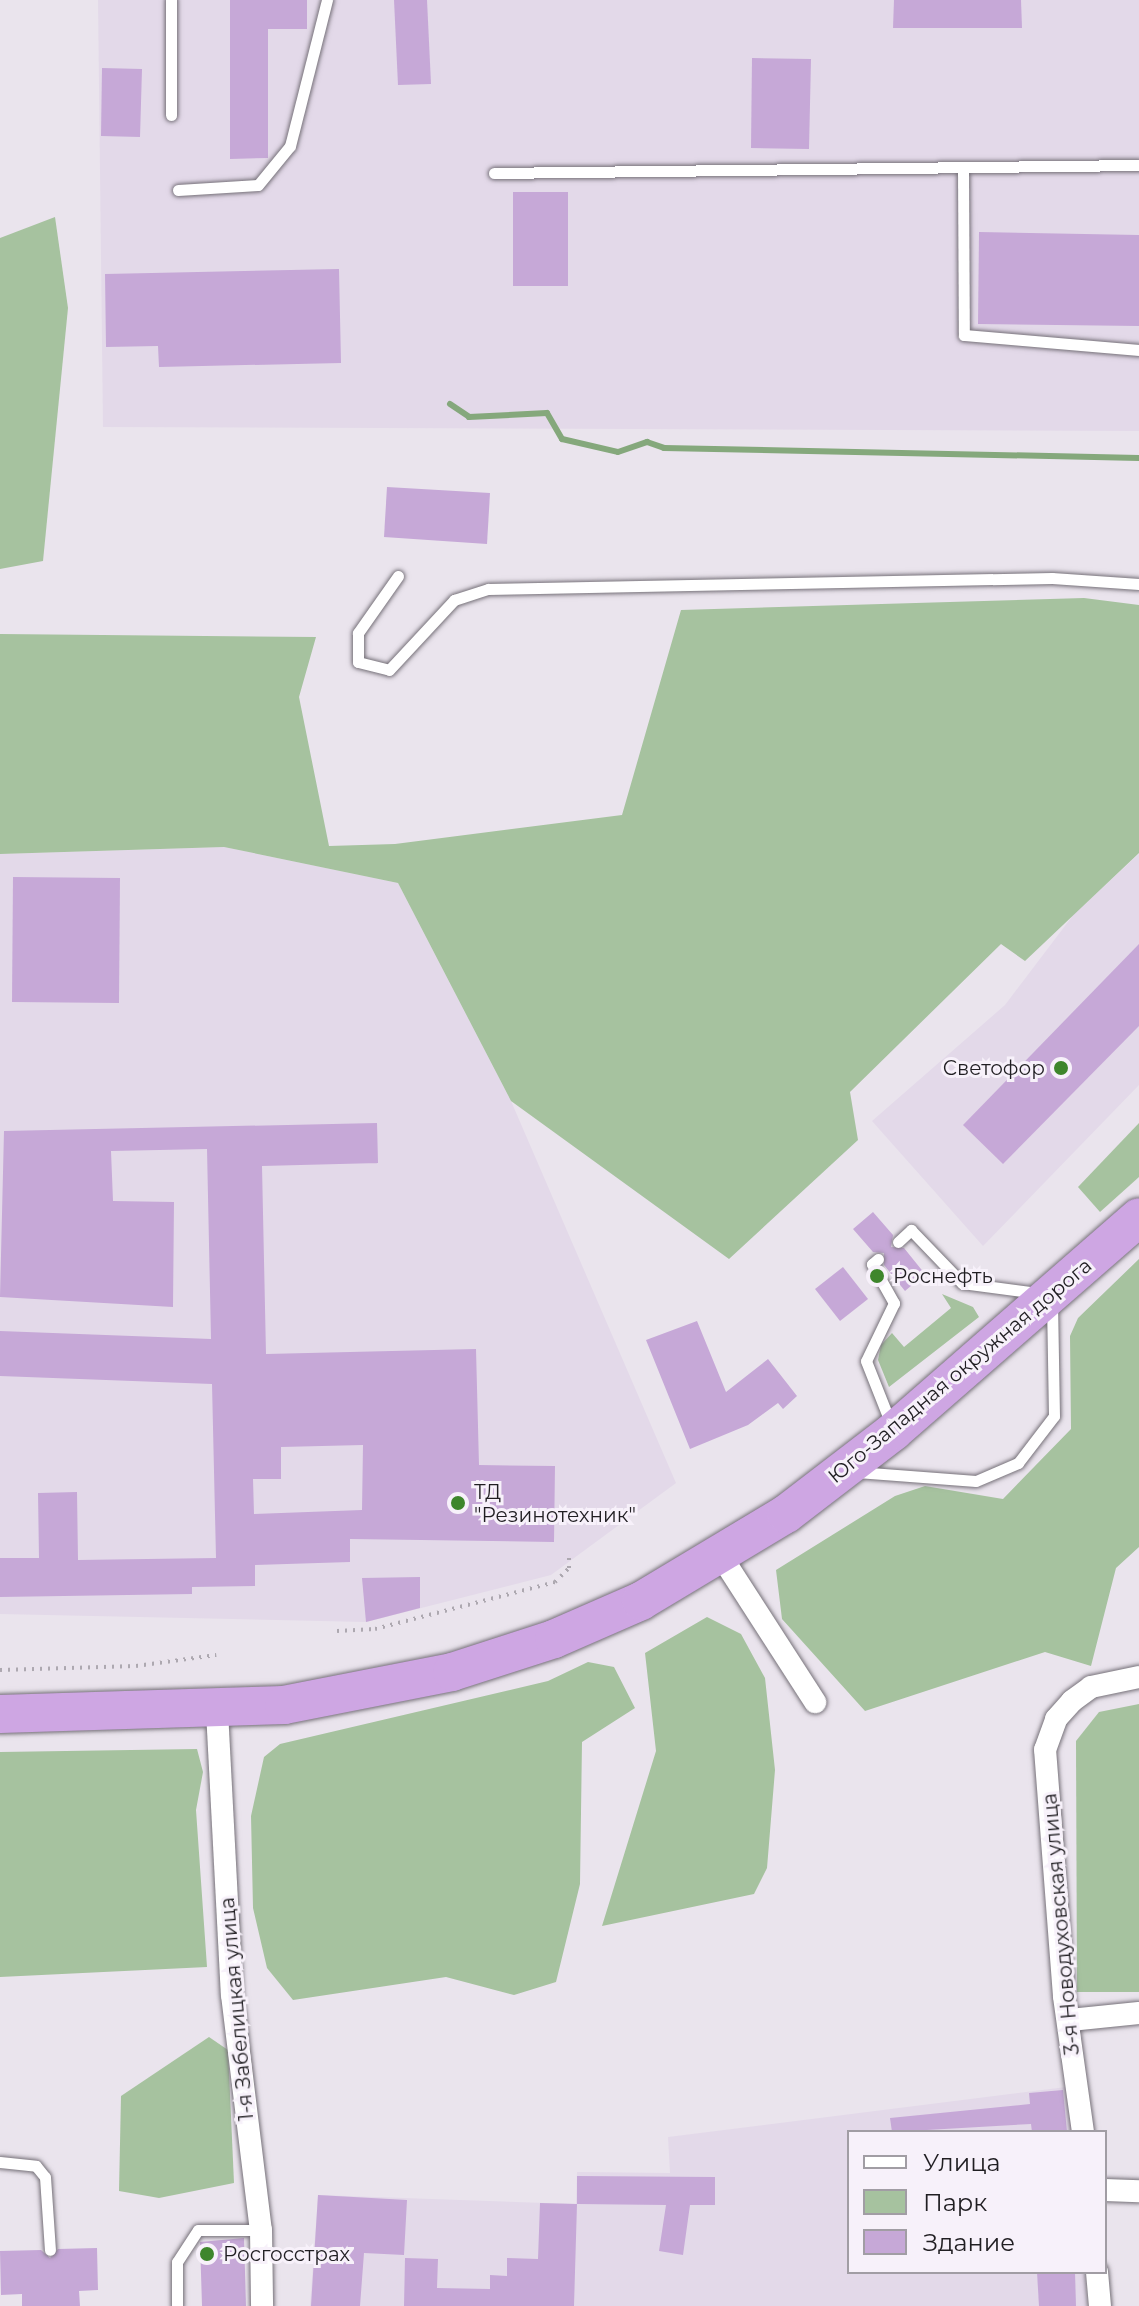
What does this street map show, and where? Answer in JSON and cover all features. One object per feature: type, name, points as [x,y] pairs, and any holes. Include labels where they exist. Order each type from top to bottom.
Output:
[{"type":"highway","name":"Юго-Западная окружная дорога","points":[[0,1714],[217,1711],[330,1698],[483,1663],[641,1601],[721,1556],[844,1471],[1139,1217]]},
{"type":"street","points":[[721,1556],[815,1702]]},
{"type":"street","name":"3-я Новодуховская улица","points":[[1083,2130],[1045,1750],[1056,1719],[1091,1687],[1139,1677]]},
{"type":"street","name":"1-я Забелицкая улица","points":[[217,1711],[232,1995],[261,2230],[262,2306]]},
{"type":"street","points":[[1070,2020],[1139,2013]]},
{"type":"street","points":[[1107,2190],[1139,2191]]},
{"type":"street","points":[[1097,2274],[1100,2306]]},
{"type":"lane","points":[[171,0],[171,115]]},
{"type":"lane","points":[[178,190],[258,185],[290,146],[327,0]]},
{"type":"lane","points":[[494,173],[1139,165]]},
{"type":"lane","points":[[963,169],[964,335],[1139,350]]},
{"type":"lane","points":[[398,576],[358,633],[358,662],[389,670],[454,600],[488,589],[1052,578],[1139,584]]},
{"type":"lane","points":[[844,1471],[976,1481],[1018,1463],[1054,1416],[1052,1295],[962,1283],[911,1230],[898,1242]]},
{"type":"lane","points":[[878,1259],[872,1264],[894,1303],[866,1361],[894,1431]]},
{"type":"lane","points":[[0,2162],[36,2166],[45,2177],[50,2250]]},
{"type":"lane","points":[[177,2306],[177,2262],[198,2230],[261,2230]]},
{"type":"path","points":[[337,1631],[375,1629],[555,1582],[569,1568],[569,1553]]},
{"type":"path","points":[[0,1670],[136,1666],[216,1655]]},
{"type":"shaded area","points":[[98,0],[1139,0],[1139,431],[103,427]]},
{"type":"shaded area","points":[[224,847],[398,883],[511,1101],[676,1483],[551,1575],[366,1622],[0,1614],[0,854]]},
{"type":"shaded area","points":[[1139,854],[1139,1085],[983,1246],[872,1121],[1005,1005],[1074,914]]},
{"type":"shaded area","points":[[1074,2086],[1077,2130],[847,2130],[847,2274],[1085,2274],[1087,2306],[310,2306],[318,2195],[576,2204],[577,2172],[670,2173],[668,2137]]},
{"type":"green space","points":[[55,217],[68,308],[43,561],[0,569],[0,238]]},
{"type":"green space","points":[[1084,598],[1139,605],[1139,853],[1025,961],[1001,944],[850,1092],[858,1140],[729,1259],[511,1101],[398,883],[224,847],[0,854],[0,634],[316,637],[299,697],[329,846],[395,844],[622,815],[681,610]]},
{"type":"green space","points":[[1139,1123],[1139,1177],[1100,1212],[1078,1187]]},
{"type":"green space","points":[[1139,1259],[1139,1547],[1116,1568],[1091,1666],[1045,1652],[865,1711],[782,1619],[776,1570],[895,1496],[925,1486],[1003,1499],[1071,1429],[1070,1336],[1078,1318]]},
{"type":"green space","points":[[942,1294],[973,1307],[979,1317],[889,1387],[878,1360],[881,1345],[892,1333],[904,1347],[951,1308]]},
{"type":"green space","points":[[707,1617],[741,1634],[765,1678],[775,1770],[767,1868],[754,1894],[602,1926],[656,1751],[645,1653]]},
{"type":"green space","points":[[588,1662],[614,1667],[635,1708],[582,1742],[580,1884],[556,1982],[514,1995],[446,1977],[293,2000],[267,1968],[253,1908],[251,1816],[264,1757],[280,1744],[548,1681]]},
{"type":"green space","points":[[1139,1704],[1139,1992],[1077,1992],[1076,1741],[1099,1712]]},
{"type":"green space","points":[[197,1749],[203,1772],[196,1810],[207,1967],[0,1977],[0,1752]]},
{"type":"green space","points":[[209,2037],[228,2050],[234,2183],[159,2198],[119,2191],[121,2096]]},
{"type":"building","points":[[230,0],[307,0],[307,29],[268,29],[268,158],[230,159]]},
{"type":"building","points":[[394,0],[427,0],[431,84],[398,85]]},
{"type":"building","points":[[894,0],[1021,0],[1022,28],[893,28]]},
{"type":"building","points":[[752,58],[811,59],[809,149],[751,148]]},
{"type":"building","points":[[102,68],[142,69],[140,137],[101,136]]},
{"type":"building","points":[[513,192],[568,192],[568,286],[513,286]]},
{"type":"building","points":[[979,232],[1139,235],[1139,326],[978,324]]},
{"type":"building","points":[[339,269],[341,363],[159,367],[158,346],[106,347],[105,274]]},
{"type":"building","points":[[387,487],[490,493],[487,544],[384,537]]},
{"type":"building","points":[[13,877],[120,878],[119,1003],[12,1002]]},
{"type":"building","points":[[1139,944],[1139,1026],[1003,1164],[963,1125]]},
{"type":"building","points":[[377,1123],[378,1163],[262,1166],[266,1354],[476,1349],[479,1465],[555,1466],[554,1542],[350,1539],[350,1562],[255,1565],[255,1586],[192,1587],[192,1594],[0,1597],[0,1558],[39,1558],[38,1493],[77,1492],[78,1560],[216,1558],[212,1384],[0,1376],[0,1331],[211,1339],[207,1149],[111,1151],[113,1201],[174,1202],[173,1307],[0,1297],[4,1131]],"holes":[[[363,1445],[362,1510],[254,1514],[253,1479],[281,1479],[281,1447]]]},
{"type":"building","points":[[873,1212],[893,1235],[891,1247],[904,1248],[925,1274],[905,1291],[884,1265],[884,1253],[873,1252],[853,1229]]},
{"type":"building","points":[[843,1267],[868,1299],[840,1321],[815,1289]]},
{"type":"building","points":[[697,1321],[726,1392],[768,1359],[797,1396],[783,1409],[778,1403],[748,1425],[690,1449],[646,1340]]},
{"type":"building","points":[[420,1577],[420,1608],[366,1622],[362,1578]]},
{"type":"building","points":[[1063,2090],[1067,2130],[1032,2130],[1031,2124],[892,2130],[890,2118],[1030,2104],[1029,2093]]},
{"type":"building","points":[[577,2176],[715,2177],[715,2205],[690,2205],[683,2255],[659,2251],[666,2205],[577,2204]]},
{"type":"building","points":[[318,2195],[407,2200],[404,2255],[364,2253],[360,2306],[311,2306]]},
{"type":"building","points":[[540,2203],[577,2204],[574,2306],[404,2306],[405,2258],[438,2259],[437,2288],[490,2289],[490,2275],[507,2276],[507,2258],[538,2259]]},
{"type":"building","points":[[244,2238],[246,2306],[202,2306],[200,2242]]},
{"type":"building","points":[[97,2248],[98,2290],[79,2291],[80,2306],[22,2306],[22,2294],[1,2295],[0,2251],[41,2250],[50,2258],[58,2249]]},
{"type":"building","points":[[1037,2274],[1075,2274],[1076,2306],[1039,2306]]},
{"type":"waterway","points":[[450,404],[469,417],[547,413],[562,439],[618,452],[647,442],[664,448],[1139,458]]},
{"type":"place","name":"Светофор","points":[[1061,1068]]},
{"type":"place","name":"Роснефть","points":[[877,1276]]},
{"type":"place","name":"ТД \"Резинотехник\"","points":[[458,1503]]},
{"type":"place","name":"Росгосстрах","points":[[207,2254]]}]
